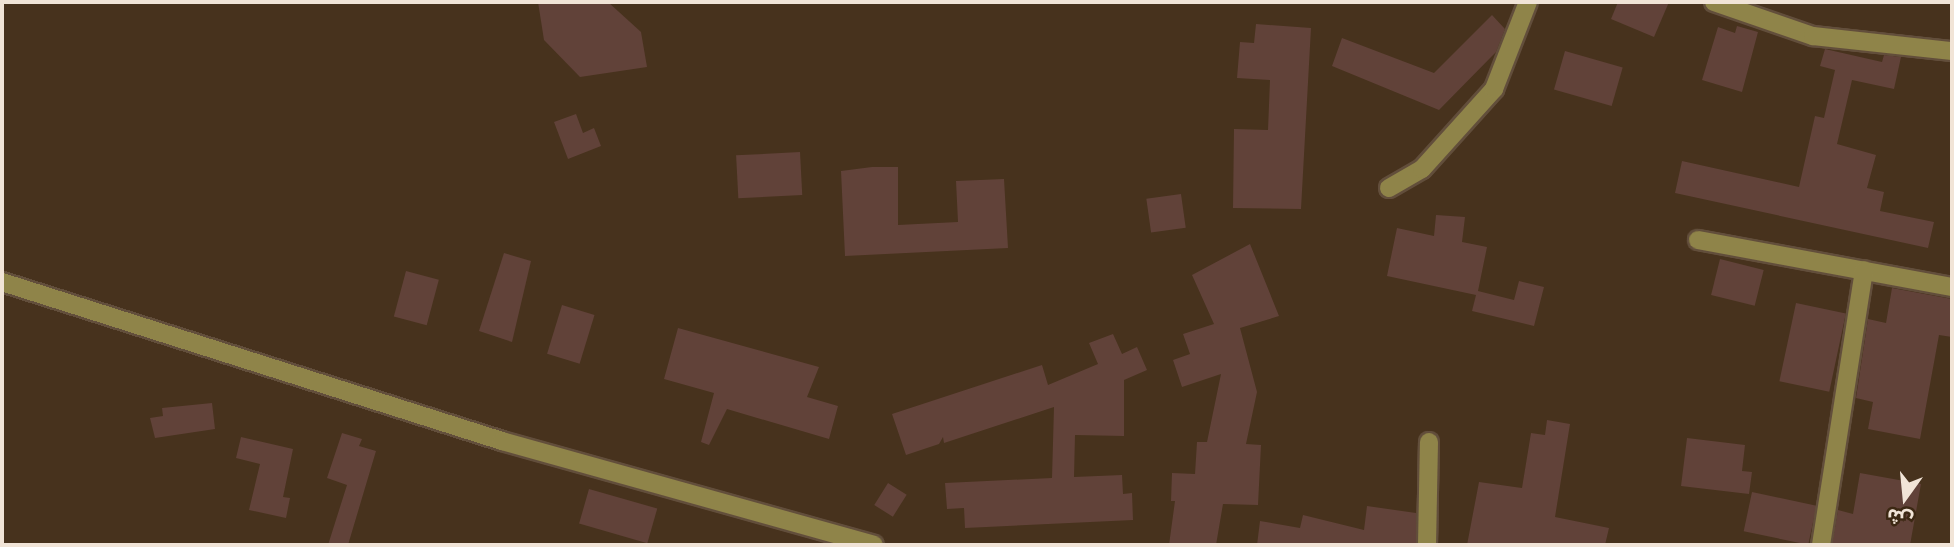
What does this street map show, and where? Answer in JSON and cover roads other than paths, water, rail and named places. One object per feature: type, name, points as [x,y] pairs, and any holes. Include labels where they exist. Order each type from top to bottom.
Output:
[{"type":"street","points":[[1389,188],[1422,169],[1494,89],[1528,2]]},
{"type":"street","points":[[1714,2],[1813,36],[1952,51]]},
{"type":"street","points":[[1698,240],[1952,287]]},
{"type":"street","points":[[1821,545],[1864,270]]},
{"type":"street","points":[[2,282],[502,441],[874,545]]},
{"type":"street","points":[[1427,545],[1429,442]]}]
